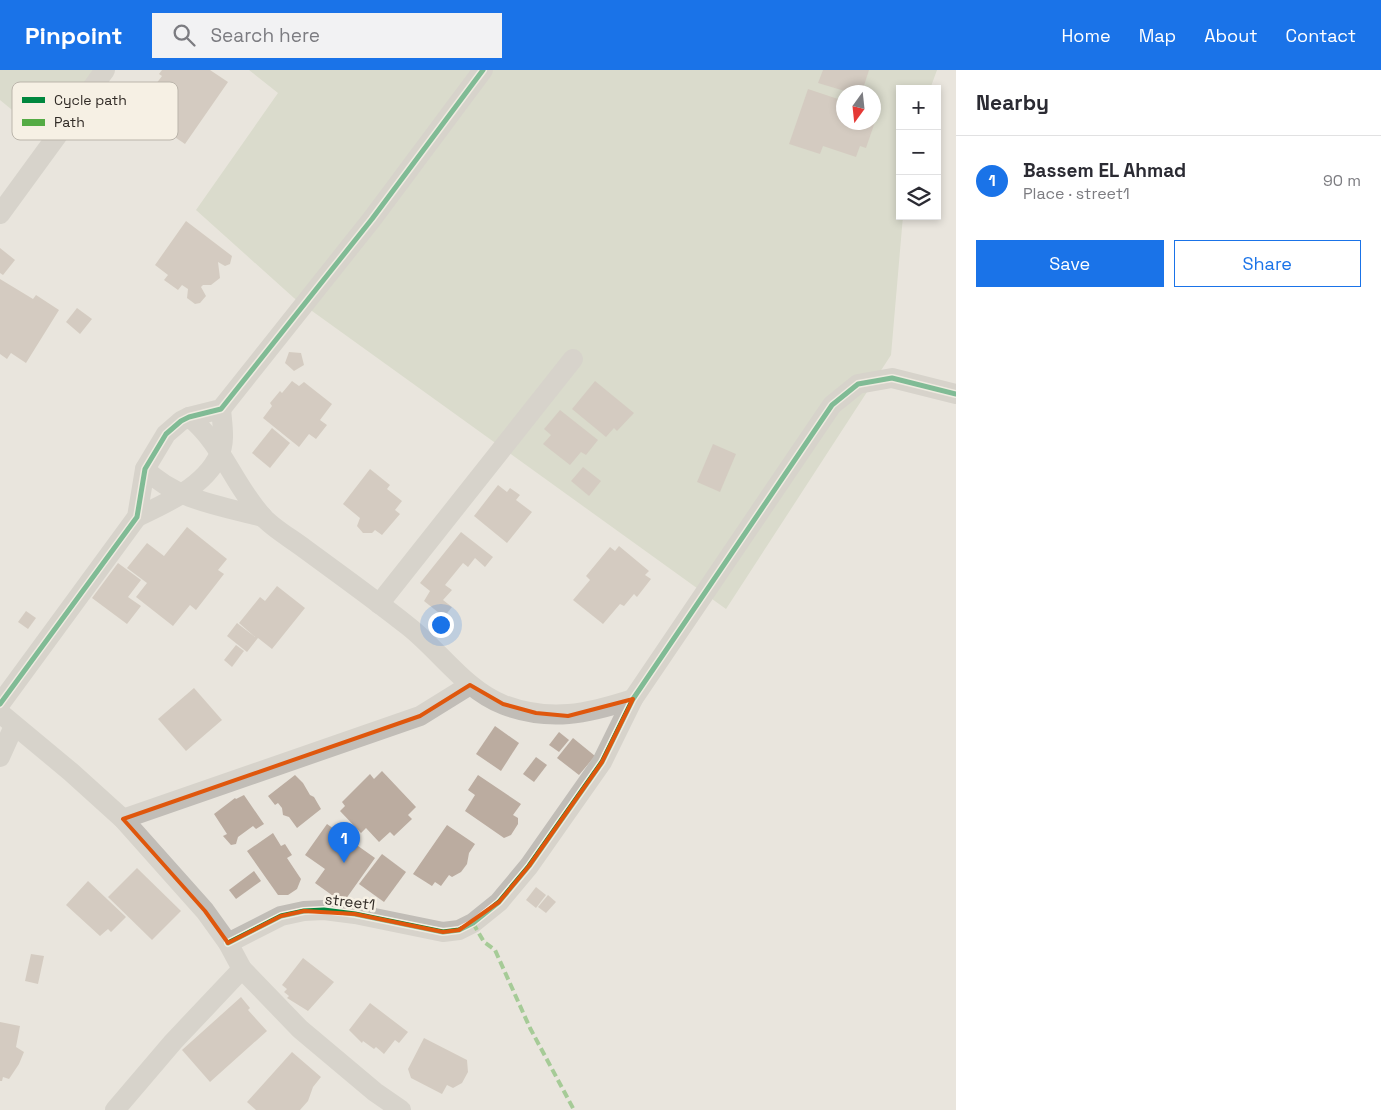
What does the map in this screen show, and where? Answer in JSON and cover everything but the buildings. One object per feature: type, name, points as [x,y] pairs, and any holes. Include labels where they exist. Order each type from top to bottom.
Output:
[{"type":"street","points":[[96,82],[105,70]]},
{"type":"street","points":[[0,704],[136,517],[145,469],[166,434],[180,421],[221,409],[372,219],[483,70]]},
{"type":"street","points":[[0,214],[54,140]]},
{"type":"street","points":[[380,604],[573,359]]},
{"type":"street","name":"street1","points":[[228,943],[281,916],[304,910],[324,910],[355,914],[443,932],[459,930],[473,923],[499,902],[529,866],[575,802],[602,762],[633,699],[832,404],[858,384],[892,378],[956,394]]},
{"type":"street","points":[[136,517],[182,495],[219,455],[223,434],[221,409]]},
{"type":"street","points":[[190,417],[204,428],[219,455],[263,517],[409,627],[470,685],[502,704],[544,714],[568,716],[598,710],[633,699]]},
{"type":"street","points":[[145,469],[157,481],[182,495],[263,517]]},
{"type":"street","points":[[123,820],[420,716],[470,685]]},
{"type":"street","points":[[0,757],[7,719],[71,772],[123,820],[205,911],[228,943],[242,969],[300,1029],[376,1092],[401,1110]]},
{"type":"street","points":[[115,1110],[172,1042],[242,969]]},
{"type":"highlighted area","points":[[470,685],[503,704],[536,713],[568,716],[633,699],[602,762],[529,866],[499,902],[459,930],[443,932],[355,914],[304,911],[281,916],[228,943],[205,911],[123,819],[420,716]]},
{"type":"green space","points":[[0,70],[109,70],[100,82],[12,82],[12,110],[0,100]]},
{"type":"green space","points":[[249,70],[937,70],[931,85],[896,85],[896,220],[903,220],[891,355],[726,609],[294,298],[196,210],[278,93]]},
{"type":"green space","points":[[49,140],[59,140],[55,145]]},
{"type":"marked path","points":[[473,923],[484,942],[495,950],[530,1028],[574,1110]]},
{"type":"cycle path","points":[[0,704],[137,517],[145,469],[166,434],[181,421],[189,417],[221,409],[372,219],[483,70]]},
{"type":"cycle path","points":[[228,943],[281,916],[304,911],[324,910],[355,914],[443,932],[459,930],[473,923],[499,902],[529,866],[602,762],[633,699],[832,405],[858,384],[892,378],[956,394]]},
{"type":"place","name":"Bassem EL Ahmad","points":[[344,863]]}]
